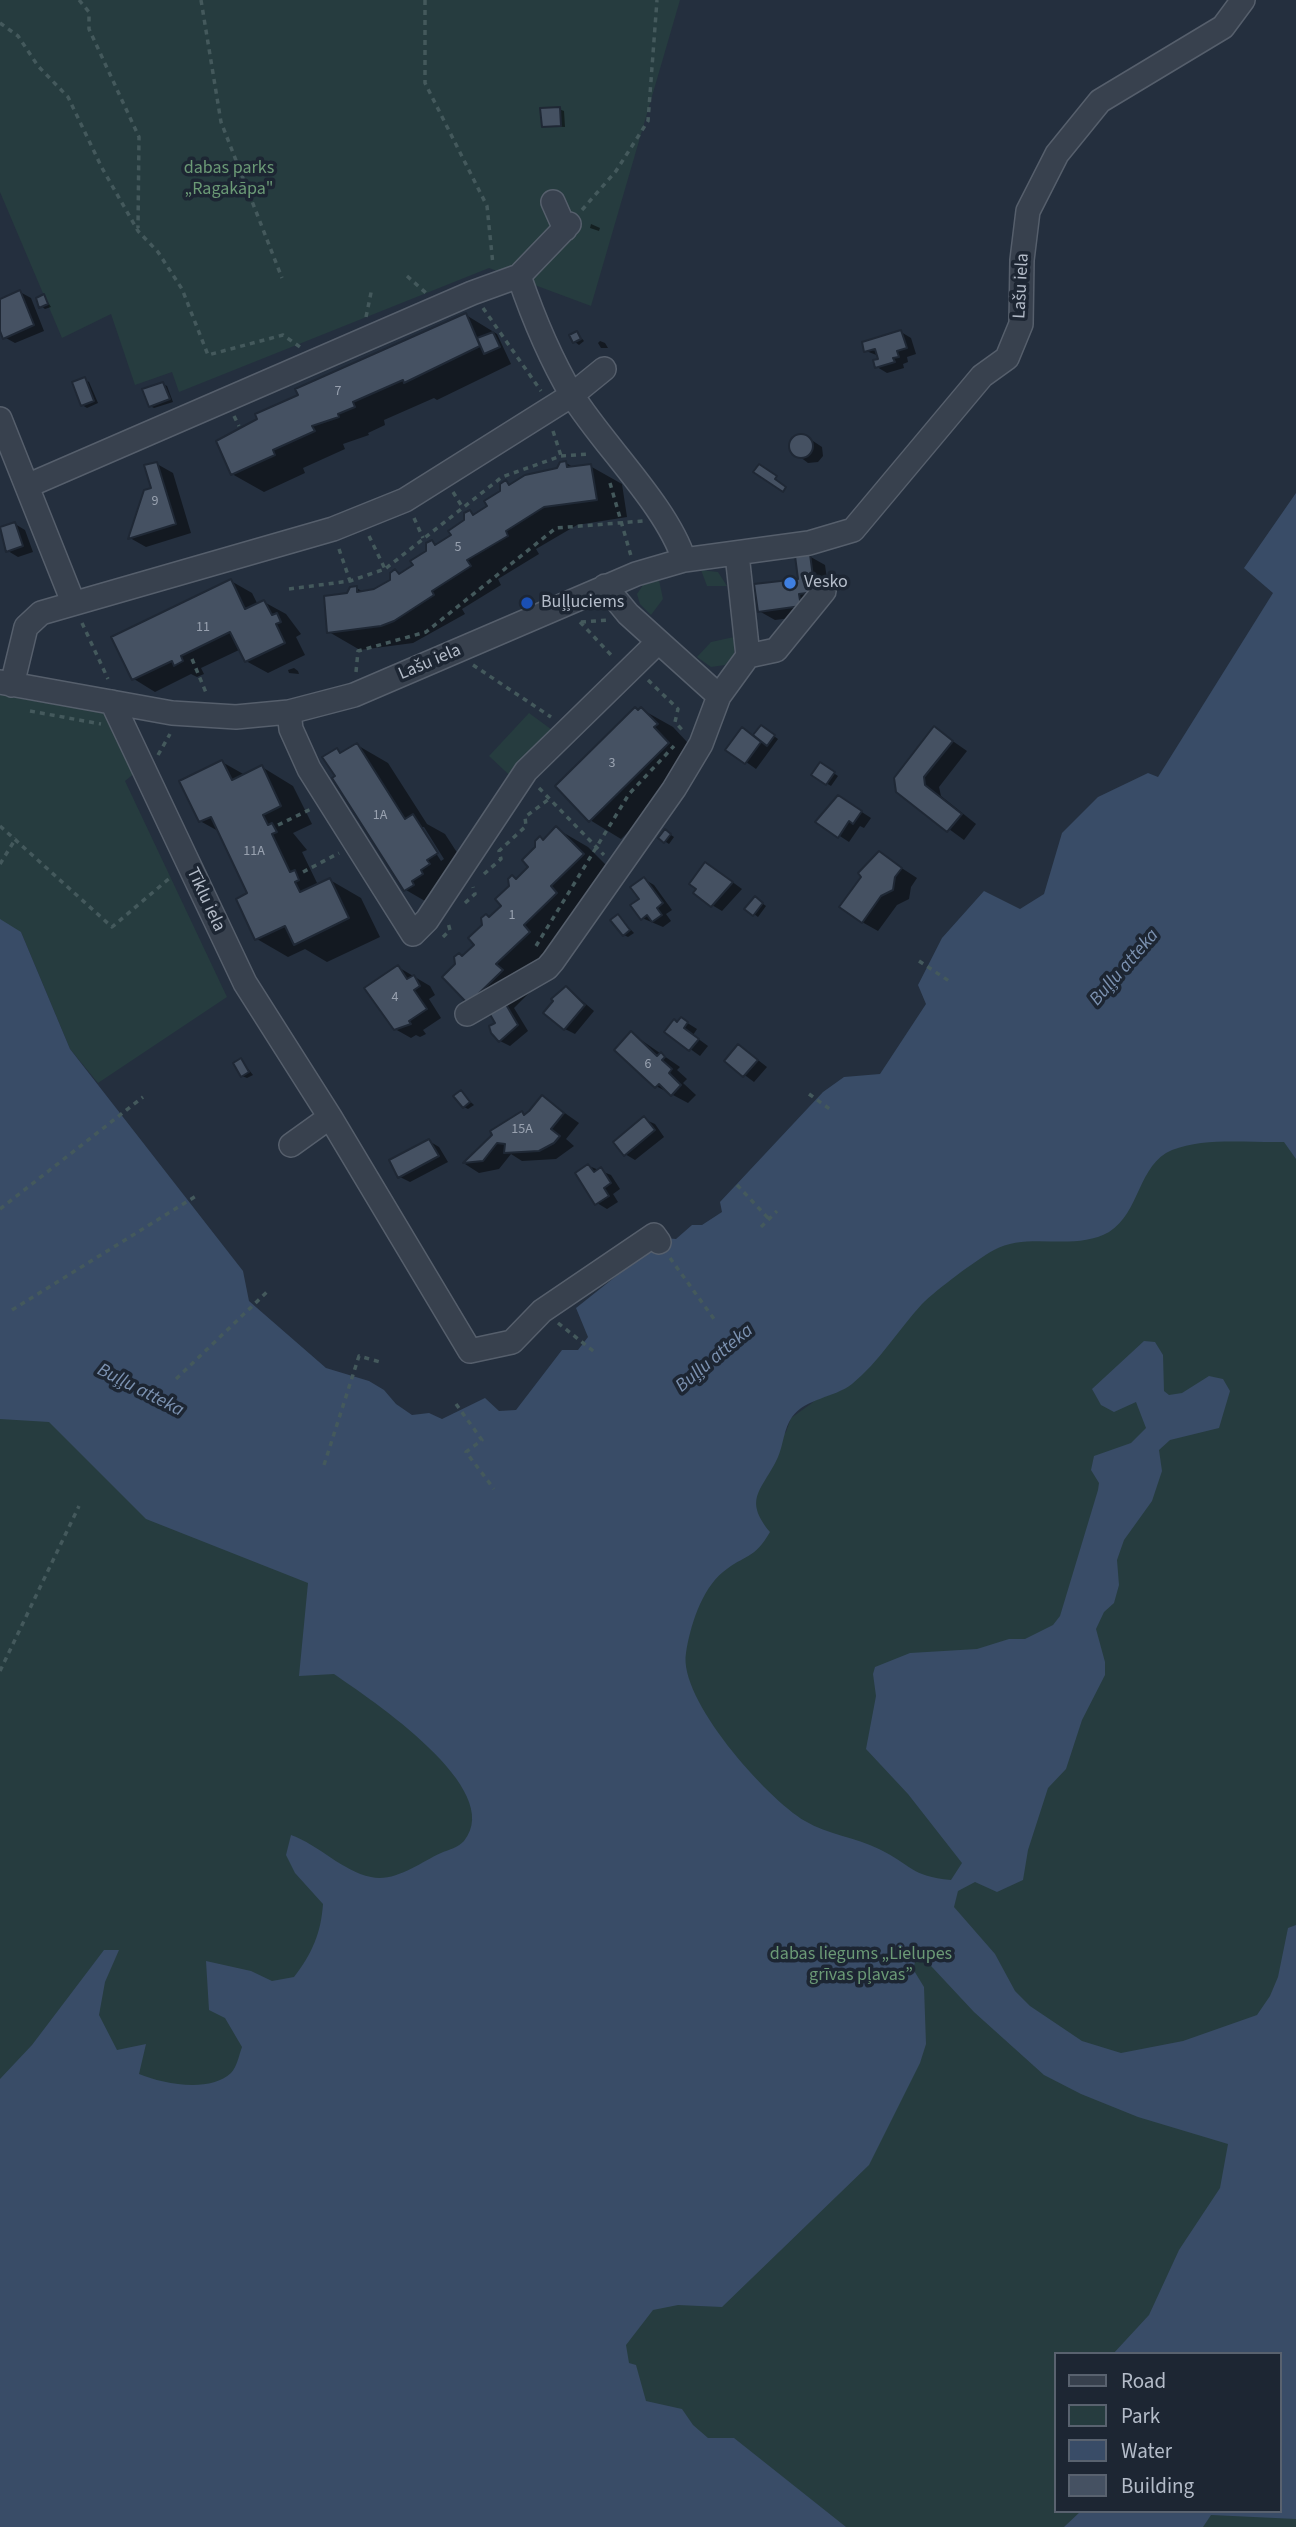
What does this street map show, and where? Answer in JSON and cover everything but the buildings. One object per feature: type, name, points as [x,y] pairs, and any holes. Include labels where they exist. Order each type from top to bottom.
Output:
[{"type":"street","name":"Lašu iela","points":[[6,683],[117,692],[172,713],[258,716],[289,712],[354,695],[636,573],[684,560],[809,543],[852,530],[982,376],[1007,358],[1021,324],[1022,260],[1028,211],[1057,154],[1100,101],[1223,27],[1243,0]]},
{"type":"street","points":[[27,486],[472,293],[519,276],[567,227],[553,202]]},
{"type":"street","points":[[519,276],[534,318],[572,395],[679,545],[684,560]]},
{"type":"street","points":[[6,683],[26,627],[41,613],[333,529],[405,500],[572,395],[604,369]]},
{"type":"street","points":[[0,419],[73,602]]},
{"type":"street","points":[[737,554],[748,656]]},
{"type":"street","points":[[605,586],[658,642],[719,696]]},
{"type":"street","points":[[467,1014],[547,968],[618,869],[701,744],[719,696],[748,656],[776,650],[824,591]]},
{"type":"street","points":[[289,712],[291,729],[309,769],[413,934],[427,920],[465,866],[526,771],[658,642]]},
{"type":"street","name":"Tīklu iela","points":[[117,692],[188,862],[245,984],[330,1117],[470,1351],[512,1342],[542,1311]]},
{"type":"street","points":[[291,1145],[330,1117]]},
{"type":"street","points":[[542,1311],[654,1235],[659,1242]]},
{"type":"path","points":[[79,0],[89,12],[89,29],[139,137],[138,232]]},
{"type":"path","points":[[201,0],[221,122],[282,278]]},
{"type":"path","points":[[425,0],[425,83],[487,206],[494,285]]},
{"type":"path","points":[[567,227],[616,172],[648,121],[657,0]]},
{"type":"path","points":[[0,23],[18,36],[38,66],[68,97],[102,168],[138,232],[158,252],[182,289],[208,355],[283,335]]},
{"type":"path","points":[[472,293],[552,407]]},
{"type":"path","points":[[289,589],[350,581],[384,569],[502,477],[561,456],[591,453]]},
{"type":"path","points":[[608,475],[636,573]]},
{"type":"path","points":[[360,518],[384,569]]},
{"type":"path","points":[[354,695],[358,651],[426,632],[556,528],[662,520]]},
{"type":"path","points":[[333,529],[350,581]]},
{"type":"path","points":[[73,602],[107,679],[117,692]]},
{"type":"path","points":[[580,622],[638,684],[646,678],[678,709],[675,722],[685,734]]},
{"type":"path","points":[[457,652],[568,728]]},
{"type":"path","points":[[192,659],[207,697],[196,696]]},
{"type":"path","points":[[107,679],[117,692]]},
{"type":"path","points":[[535,975],[526,962],[596,846],[629,794],[676,744]]},
{"type":"path","points":[[482,876],[501,859],[499,851],[526,825],[525,817],[549,799],[618,869]]},
{"type":"path","points":[[278,825],[320,805]]},
{"type":"path","points":[[0,826],[112,927],[188,862]]},
{"type":"path","points":[[0,864],[16,838]]},
{"type":"path","points":[[303,872],[344,851]]},
{"type":"path","points":[[456,910],[475,894],[472,885]]},
{"type":"path","points":[[436,943],[450,930],[447,918]]},
{"type":"path","points":[[919,961],[952,983]]},
{"type":"path","points":[[809,1094],[831,1110]]},
{"type":"path","points":[[0,1209],[143,1097]]},
{"type":"path","points":[[737,1185],[769,1219]]},
{"type":"path","points":[[12,1310],[196,1196]]},
{"type":"path","points":[[761,1227],[777,1211]]},
{"type":"path","points":[[659,1242],[714,1320]]},
{"type":"path","points":[[176,1379],[268,1291]]},
{"type":"path","points":[[542,1311],[597,1354]]},
{"type":"path","points":[[324,1465],[359,1356],[380,1362]]},
{"type":"path","points":[[456,1405],[482,1440],[466,1452],[494,1489]]},
{"type":"path","points":[[0,1671],[79,1506]]},
{"type":"green space","name":"dabas parks „Ragakāpa\"","points":[[0,0],[680,0],[591,306],[489,268],[179,392],[172,372],[135,385],[111,314],[62,338],[0,192]]},
{"type":"green space","points":[[701,570],[718,572],[727,586],[707,586]]},
{"type":"green space","points":[[659,580],[663,599],[651,615],[640,604],[637,594],[643,585]]},
{"type":"green space","points":[[734,637],[734,654],[725,665],[711,667],[697,657],[711,642]]},
{"type":"green space","points":[[0,695],[105,713],[136,772],[125,781],[227,997],[98,1083],[70,1049],[21,932],[0,939]]},
{"type":"green space","points":[[529,713],[563,738],[520,785],[489,756]]},
{"type":"green space","name":"dabas liegums „Lielupes grīvas pļavas”","points":[[1296,843],[1296,2527],[0,2527],[0,1352],[404,1644],[786,1432],[791,1418],[812,1403]]},
{"type":"water","name":"Buļļu atteka","points":[[1296,493],[1296,1159],[1284,1142],[1198,1143],[1172,1150],[1152,1166],[1127,1213],[1109,1232],[1081,1241],[1036,1241],[1007,1245],[986,1255],[937,1291],[922,1304],[871,1366],[852,1384],[812,1402],[792,1417],[778,1457],[761,1486],[756,1502],[757,1511],[770,1532],[759,1548],[723,1572],[708,1589],[690,1632],[686,1653],[687,1672],[710,1720],[748,1770],[788,1809],[814,1826],[879,1849],[919,1873],[951,1880],[962,1863],[908,1794],[866,1749],[876,1696],[873,1674],[875,1667],[910,1653],[977,1649],[1009,1639],[1025,1639],[1053,1625],[1060,1616],[1098,1490],[1099,1483],[1091,1470],[1094,1456],[1131,1443],[1146,1428],[1136,1402],[1114,1412],[1101,1405],[1092,1389],[1144,1341],[1155,1342],[1163,1355],[1164,1391],[1169,1395],[1182,1393],[1209,1376],[1223,1379],[1230,1391],[1219,1428],[1170,1440],[1159,1450],[1162,1471],[1152,1501],[1124,1540],[1117,1560],[1119,1585],[1114,1603],[1104,1612],[1096,1629],[1105,1662],[1105,1675],[1082,1720],[1066,1769],[1048,1788],[1028,1850],[1023,1880],[997,1892],[975,1882],[958,1891],[954,1907],[995,1954],[1015,1991],[1030,2006],[1082,2041],[1121,2053],[1183,2041],[1257,2015],[1270,1996],[1278,1977],[1288,1928],[1296,1925],[1296,2519],[1211,2515],[1203,2527],[1064,2527],[1079,2513],[1282,2513],[1282,2352],[1115,2352],[1149,2315],[1179,2250],[1220,2188],[1228,2144],[1138,2117],[1081,2094],[1044,2075],[974,2012],[918,1952],[913,1969],[924,1987],[926,2044],[920,2063],[869,2165],[722,2307],[678,2305],[653,2310],[626,2345],[629,2363],[636,2365],[646,2401],[682,2409],[693,2425],[708,2438],[734,2438],[846,2527],[0,2527],[0,2079],[32,2045],[104,1950],[119,1950],[105,1982],[99,2015],[117,2050],[146,2044],[139,2074],[161,2081],[199,2085],[222,2079],[233,2070],[242,2047],[225,2018],[209,2010],[206,1961],[251,1971],[272,1981],[294,1977],[306,1960],[318,1934],[323,1904],[295,1873],[286,1855],[291,1835],[360,1874],[380,1878],[407,1871],[459,1845],[464,1841],[472,1820],[467,1796],[451,1772],[429,1747],[402,1724],[334,1674],[299,1676],[308,1583],[146,1519],[49,1422],[0,1419],[0,919],[21,932],[70,1049],[243,1271],[249,1301],[326,1368],[369,1381],[384,1390],[396,1404],[412,1415],[429,1413],[442,1419],[485,1398],[499,1411],[516,1410],[562,1350],[578,1350],[588,1337],[576,1308],[664,1238],[676,1239],[692,1225],[702,1225],[722,1212],[720,1202],[823,1092],[844,1077],[880,1074],[926,1004],[918,985],[942,938],[984,891],[1020,909],[1044,894],[1062,833],[1098,797],[1148,773],[1158,777],[1273,593],[1244,568]]},
{"type":"place","name":"Vesko","points":[[790,583]]},
{"type":"place","name":"Buļļuciems","points":[[527,603]]}]
